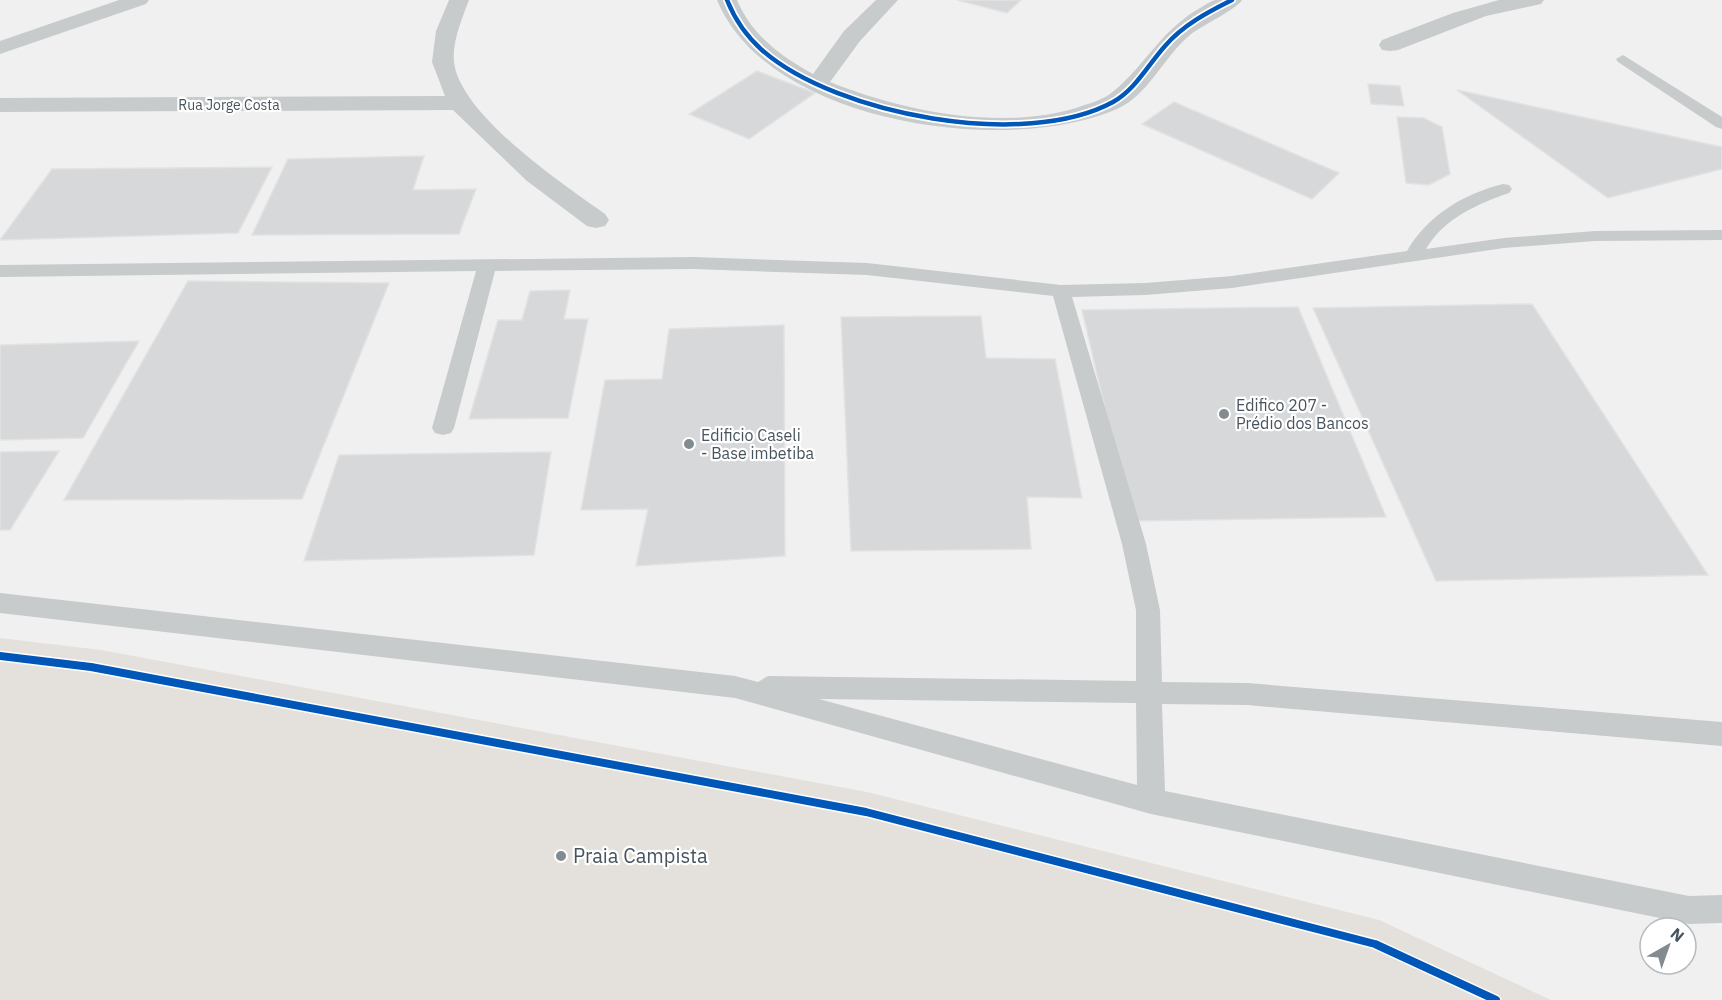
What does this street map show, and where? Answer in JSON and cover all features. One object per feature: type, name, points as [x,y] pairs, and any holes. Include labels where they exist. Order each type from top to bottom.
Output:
[{"type":"street","points":[[2,49],[139,0]]},
{"type":"street","points":[[459,0],[447,31],[443,62],[459,103],[472,118],[536,176],[596,220]]},
{"type":"street","points":[[727,0],[746,36],[772,58],[816,85],[864,102],[894,109],[981,124],[1030,125],[1078,116],[1116,100],[1146,70],[1167,44],[1191,22],[1232,0]]},
{"type":"street","points":[[816,85],[852,36],[888,0]]},
{"type":"street","points":[[1390,45],[1468,16],[1518,2],[1534,0]]},
{"type":"street","name":"Rua Jorge Costa","points":[[0,105],[459,103]]},
{"type":"lane","points":[[1623,59],[1722,124]]},
{"type":"lane","points":[[1413,256],[1422,237],[1450,215],[1471,200],[1503,189]]},
{"type":"lane","points":[[0,272],[693,263],[855,269],[1061,291],[1145,289],[1232,282],[1504,243],[1584,237],[1722,235]]},
{"type":"lane","points":[[442,428],[487,266]]},
{"type":"lane","points":[[1061,291],[1134,544],[1148,609],[1151,801]]},
{"type":"lane","points":[[0,603],[735,687],[1257,694],[1722,734]]},
{"type":"lane","points":[[735,687],[1151,801],[1689,910],[1722,909]]},
{"type":"sand","name":"Praia Campista","points":[[0,638],[101,650],[867,792],[1379,920],[1551,1000],[0,1000]]},
{"type":"building","points":[[957,0],[1021,0],[1007,13]]},
{"type":"building","points":[[757,71],[815,93],[749,139],[689,114]]},
{"type":"building","points":[[1368,84],[1400,86],[1404,106],[1371,104]]},
{"type":"building","points":[[1457,90],[1722,147],[1722,169],[1608,198]]},
{"type":"building","points":[[1174,102],[1339,173],[1312,199],[1142,124]]},
{"type":"building","points":[[1397,117],[1424,118],[1442,127],[1450,174],[1429,185],[1406,183]]},
{"type":"building","points":[[424,156],[413,190],[476,189],[459,234],[252,235],[288,159]]},
{"type":"building","points":[[272,167],[238,233],[0,240],[52,169]]},
{"type":"building","points":[[188,281],[389,283],[302,499],[64,500]]},
{"type":"building","points":[[570,290],[564,319],[588,319],[568,418],[469,419],[498,320],[522,320],[530,291]]},
{"type":"building","points":[[1532,304],[1708,575],[1436,581],[1313,308]]},
{"type":"building","name":"Edifico 207 - Prédio dos Bancos","points":[[1298,307],[1386,517],[1131,521],[1082,310]]},
{"type":"building","points":[[981,316],[986,358],[1055,359],[1082,498],[1027,497],[1031,549],[851,551],[841,317]]},
{"type":"building","name":"Edificio Caseli - Base imbetiba","points":[[784,325],[785,556],[636,566],[648,509],[581,510],[605,380],[662,379],[669,329]]},
{"type":"building","points":[[139,341],[83,438],[0,440],[0,345]]},
{"type":"building","points":[[59,451],[10,530],[0,530],[0,452]]},
{"type":"building","points":[[551,452],[534,555],[304,561],[339,455]]},
{"type":"cycle path","points":[[727,0],[741,28],[751,40],[789,70],[817,85],[846,97],[917,116],[994,124],[1031,123],[1066,118],[1112,103],[1130,88],[1165,46],[1180,32],[1205,14],[1232,0]]},
{"type":"cycle path","points":[[0,656],[91,667],[866,812],[1375,944],[1496,1000]]},
{"type":"place","name":"Edifico 207 - Prédio dos Bancos","points":[[1224,414]]},
{"type":"place","name":"Edificio Caseli - Base imbetiba","points":[[689,444]]},
{"type":"place","name":"Praia Campista","points":[[561,856]]}]
